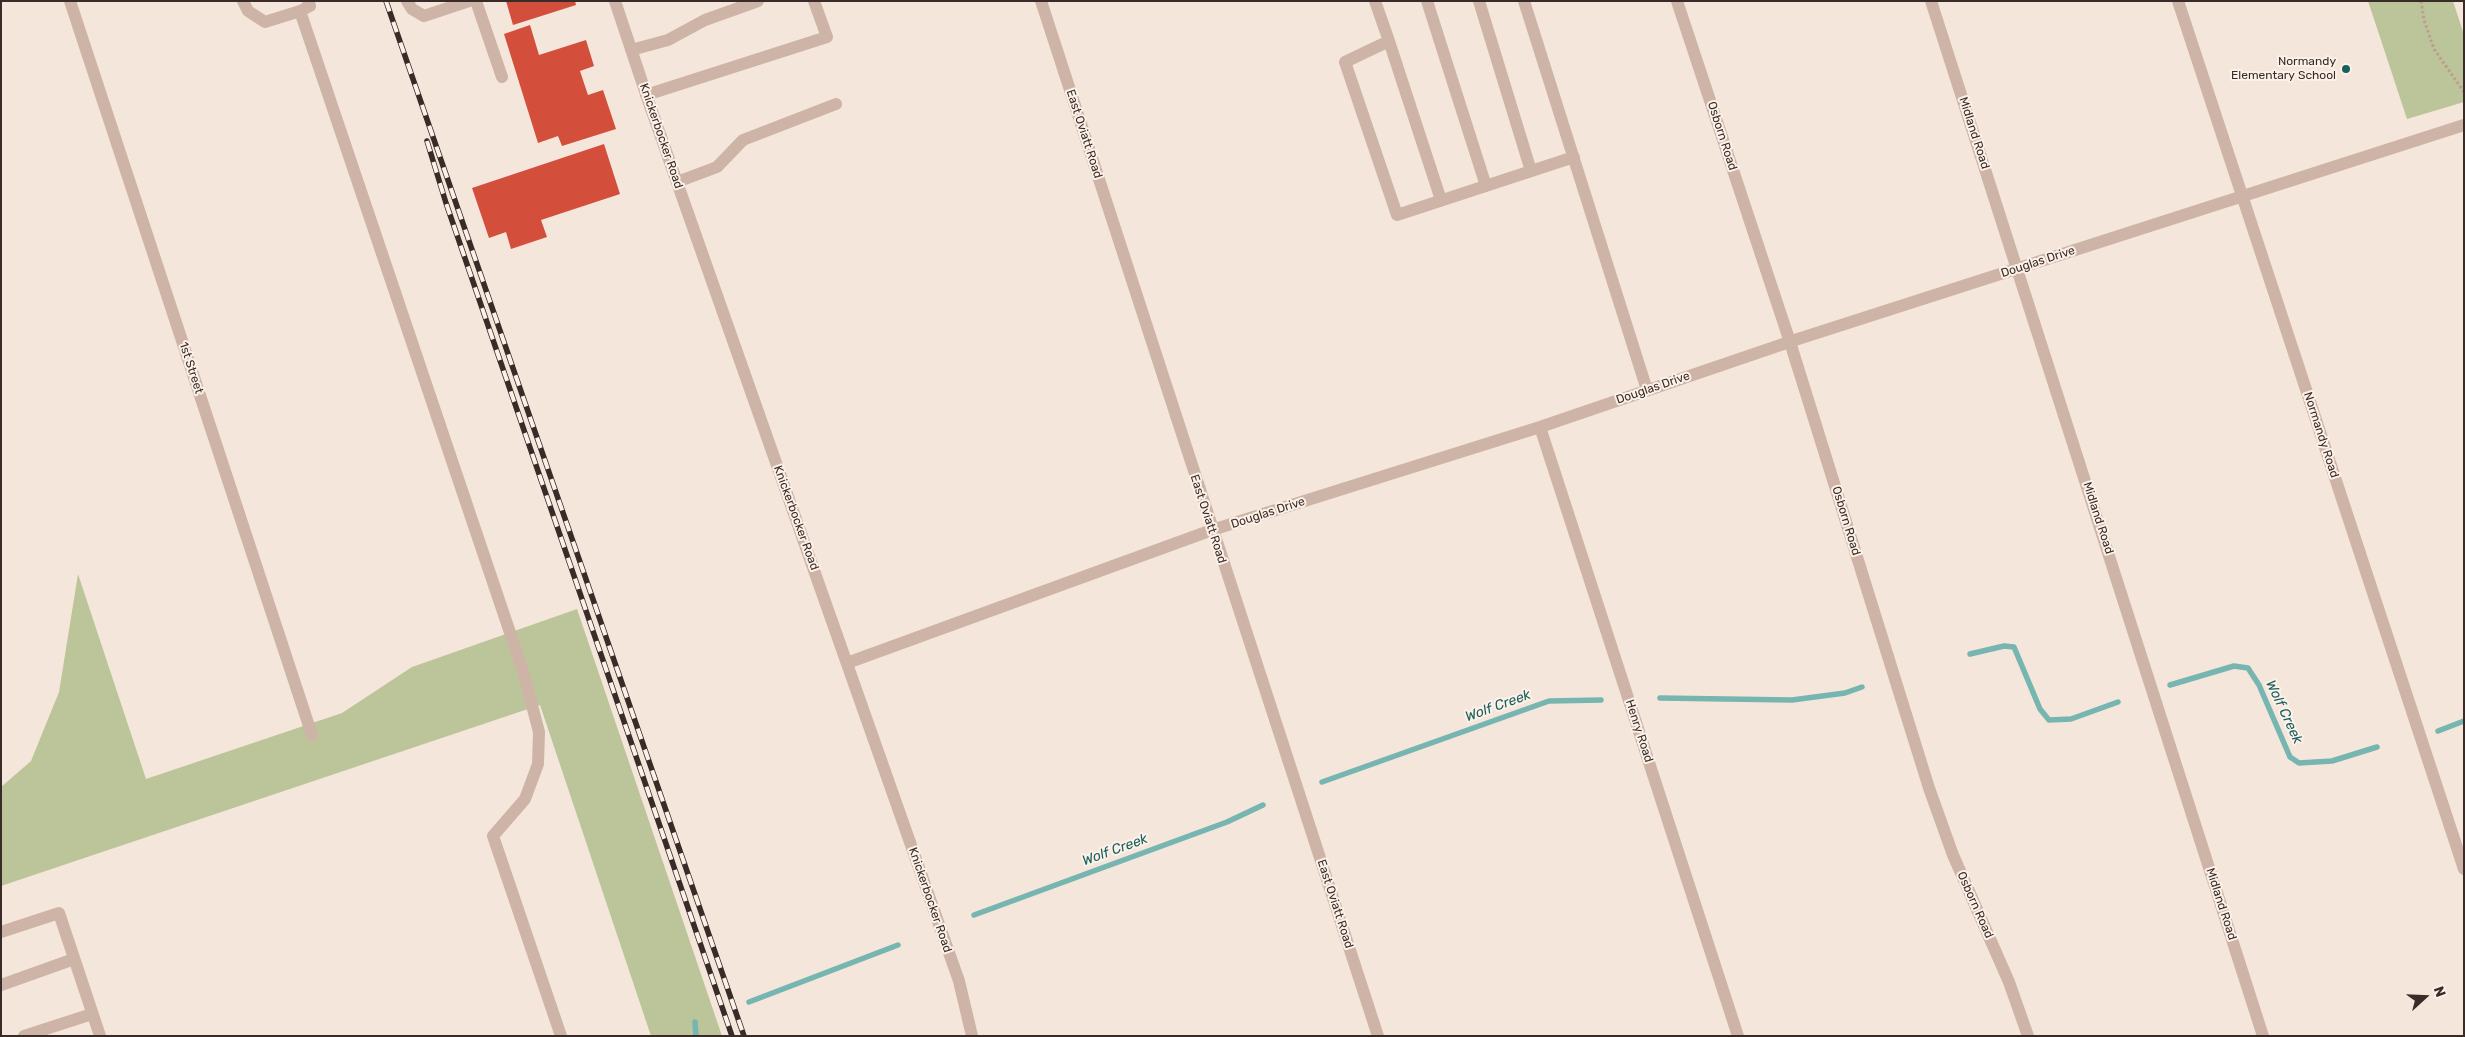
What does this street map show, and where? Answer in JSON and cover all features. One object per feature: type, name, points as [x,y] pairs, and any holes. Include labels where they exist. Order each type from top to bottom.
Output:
[{"type":"street","name":"1st Street","points":[[70,1],[312,735]]},
{"type":"street","points":[[243,1],[248,11],[265,22],[300,11],[310,6],[308,1]]},
{"type":"street","points":[[406,1],[412,10],[424,16],[469,1]]},
{"type":"street","points":[[476,1],[502,77]]},
{"type":"street","name":"Knickerbocker Road","points":[[615,1],[646,95],[959,981],[972,1036]]},
{"type":"street","points":[[631,50],[668,40],[705,20],[758,1]]},
{"type":"street","points":[[646,95],[827,37],[814,1]]},
{"type":"street","name":"East Oviatt Road","points":[[1041,1],[1378,1036]]},
{"type":"street","points":[[1375,1],[1441,200]]},
{"type":"street","points":[[1427,1],[1486,186]]},
{"type":"street","points":[[1479,1],[1531,171]]},
{"type":"street","points":[[1524,1],[1647,390]]},
{"type":"street","name":"Osborn Road","points":[[1677,1],[1790,342],[1929,788],[1953,855],[2009,982],[2028,1036]]},
{"type":"street","name":"Midland Road","points":[[1931,1],[2263,1036]]},
{"type":"street","name":"Normandy Road","points":[[2178,1],[2464,869]]},
{"type":"street","points":[[300,11],[523,671],[539,732],[538,764],[525,799],[493,836],[561,1036]]},
{"type":"street","points":[[1389,41],[1345,62],[1397,215],[1574,157]]},
{"type":"street","points":[[677,182],[717,167],[744,140],[836,104]]},
{"type":"street","name":"Douglas Drive","points":[[847,663],[1212,530],[1540,427],[1790,342],[2464,126]]},
{"type":"street","name":"Henry Road","points":[[1540,427],[1738,1036]]},
{"type":"street","points":[[1,932],[59,913],[100,1036]]},
{"type":"street","points":[[1,985],[74,959]]},
{"type":"street","points":[[24,1036],[92,1014]]},
{"type":"path","points":[[2417,1],[2421,4],[2424,20],[2434,49],[2464,92]]},
{"type":"green space","points":[[2368,1],[2453,1],[2464,35],[2464,102],[2407,119]]},
{"type":"green space","points":[[78,574],[146,779],[342,713],[412,667],[577,609],[722,1036],[651,1036],[540,705],[1,886],[1,787],[31,761],[59,692]]},
{"type":"building","points":[[506,1],[575,1],[576,5],[513,25]]},
{"type":"building","points":[[530,25],[539,55],[586,40],[594,66],[580,71],[588,95],[603,90],[616,129],[562,146],[558,136],[538,143],[504,34]]},
{"type":"building","points":[[604,144],[620,194],[541,220],[547,237],[511,249],[506,232],[489,238],[472,188]]},
{"type":"waterway","name":"Wolf Creek","points":[[1970,654],[2004,646],[2014,647],[2040,709],[2049,720],[2071,719],[2118,702]]},
{"type":"waterway","name":"Wolf Creek","points":[[2170,685],[2234,666],[2248,668],[2259,685],[2290,757],[2299,763],[2332,761],[2377,747]]},
{"type":"waterway","name":"Wolf Creek","points":[[1660,698],[1792,700],[1845,693],[1862,687]]},
{"type":"waterway","name":"Wolf Creek","points":[[1322,782],[1549,701],[1601,700]]},
{"type":"waterway","name":"Wolf Creek","points":[[2438,731],[2464,721]]},
{"type":"waterway","name":"Wolf Creek","points":[[974,915],[1227,822],[1263,805]]},
{"type":"waterway","name":"Wolf Creek","points":[[749,1002],[898,945]]},
{"type":"waterway","name":"Wolf Creek","points":[[695,1022],[696,1036]]},
{"type":"railway","points":[[386,1],[744,1036]]},
{"type":"railway","points":[[427,141],[446,203],[732,1036]]},
{"type":"place","name":"Normandy Elementary School","points":[[2346,69]]}]
